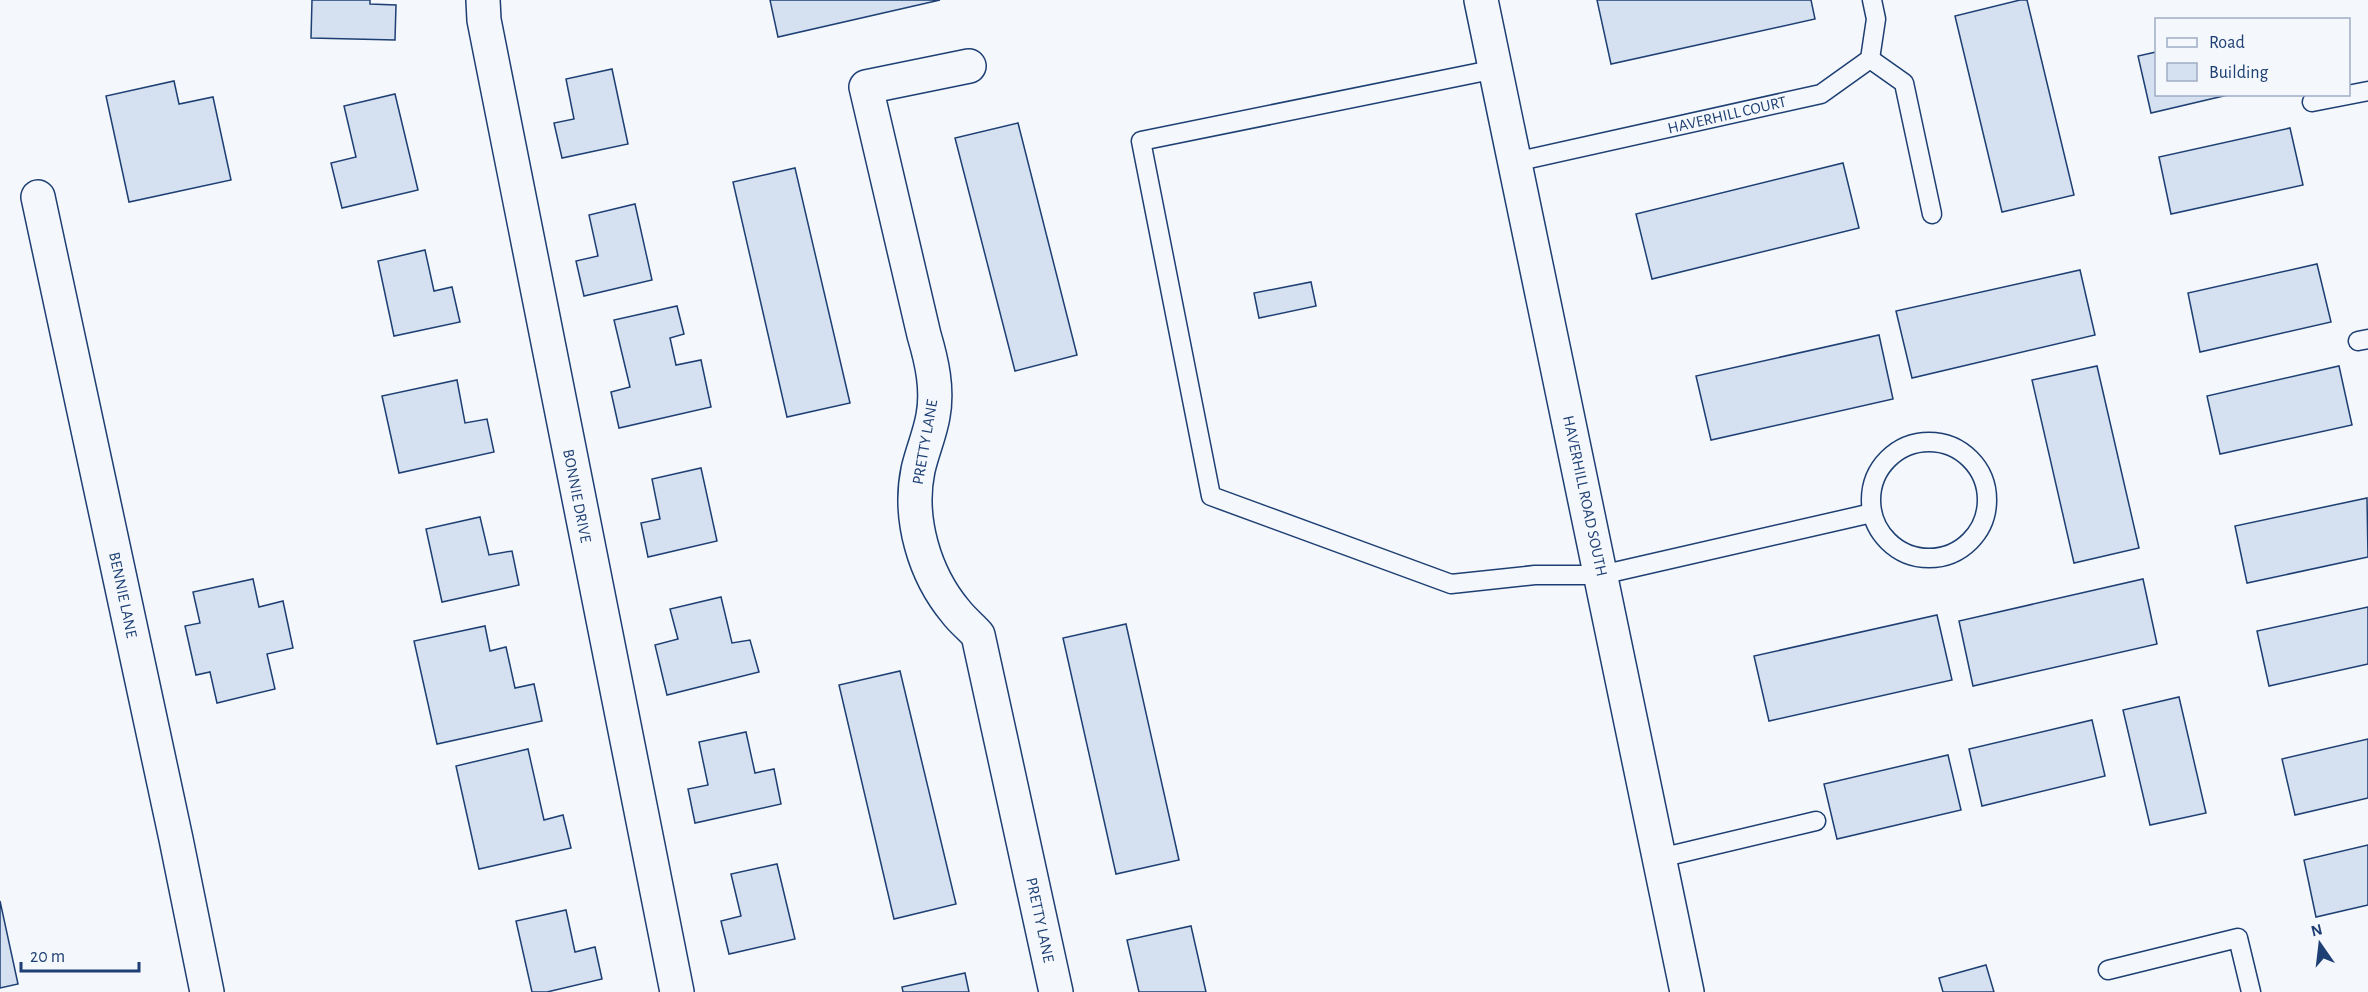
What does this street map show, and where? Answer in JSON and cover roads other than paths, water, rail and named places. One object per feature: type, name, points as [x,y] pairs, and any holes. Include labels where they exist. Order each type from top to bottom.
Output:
[{"type":"street","name":"BONNIE DRIVE","points":[[483,0],[484,20],[525,237],[677,992]]},
{"type":"street","name":"HAVERHILL ROAD SOUTH","points":[[1481,0],[1688,992]]},
{"type":"street","name":"PRETTY LANE","points":[[969,66],[866,87],[932,362],[933,416],[918,472],[916,502],[918,532],[926,561],[939,588],[956,612],[978,634],[1056,992]]},
{"type":"street","name":"BENNIE LANE","points":[[38,198],[207,992]]},
{"type":"lane","points":[[1872,0],[1876,19],[1870,59],[1904,84],[1932,214]]},
{"type":"lane","name":"HAVERHILL COURT","points":[[1515,162],[1821,94],[1870,59]]},
{"type":"lane","points":[[1496,69],[1141,141],[1211,496],[1450,584],[1535,574],[1601,575],[1872,513]]},
{"type":"lane","points":[[2350,95],[2368,91]]},
{"type":"lane","points":[[2312,102],[2343,96]]},
{"type":"lane","points":[[1935,442],[1952,447],[1968,456],[1979,470],[1986,488],[1987,505],[1983,523],[1973,538],[1960,550],[1942,557],[1924,558],[1907,554],[1891,544],[1880,530],[1872,513],[1872,495],[1876,478],[1886,463],[1900,450],[1916,444],[1935,442]]},
{"type":"lane","points":[[1660,858],[1816,821]]},
{"type":"lane","points":[[2108,970],[2238,938],[2251,992]]}]
